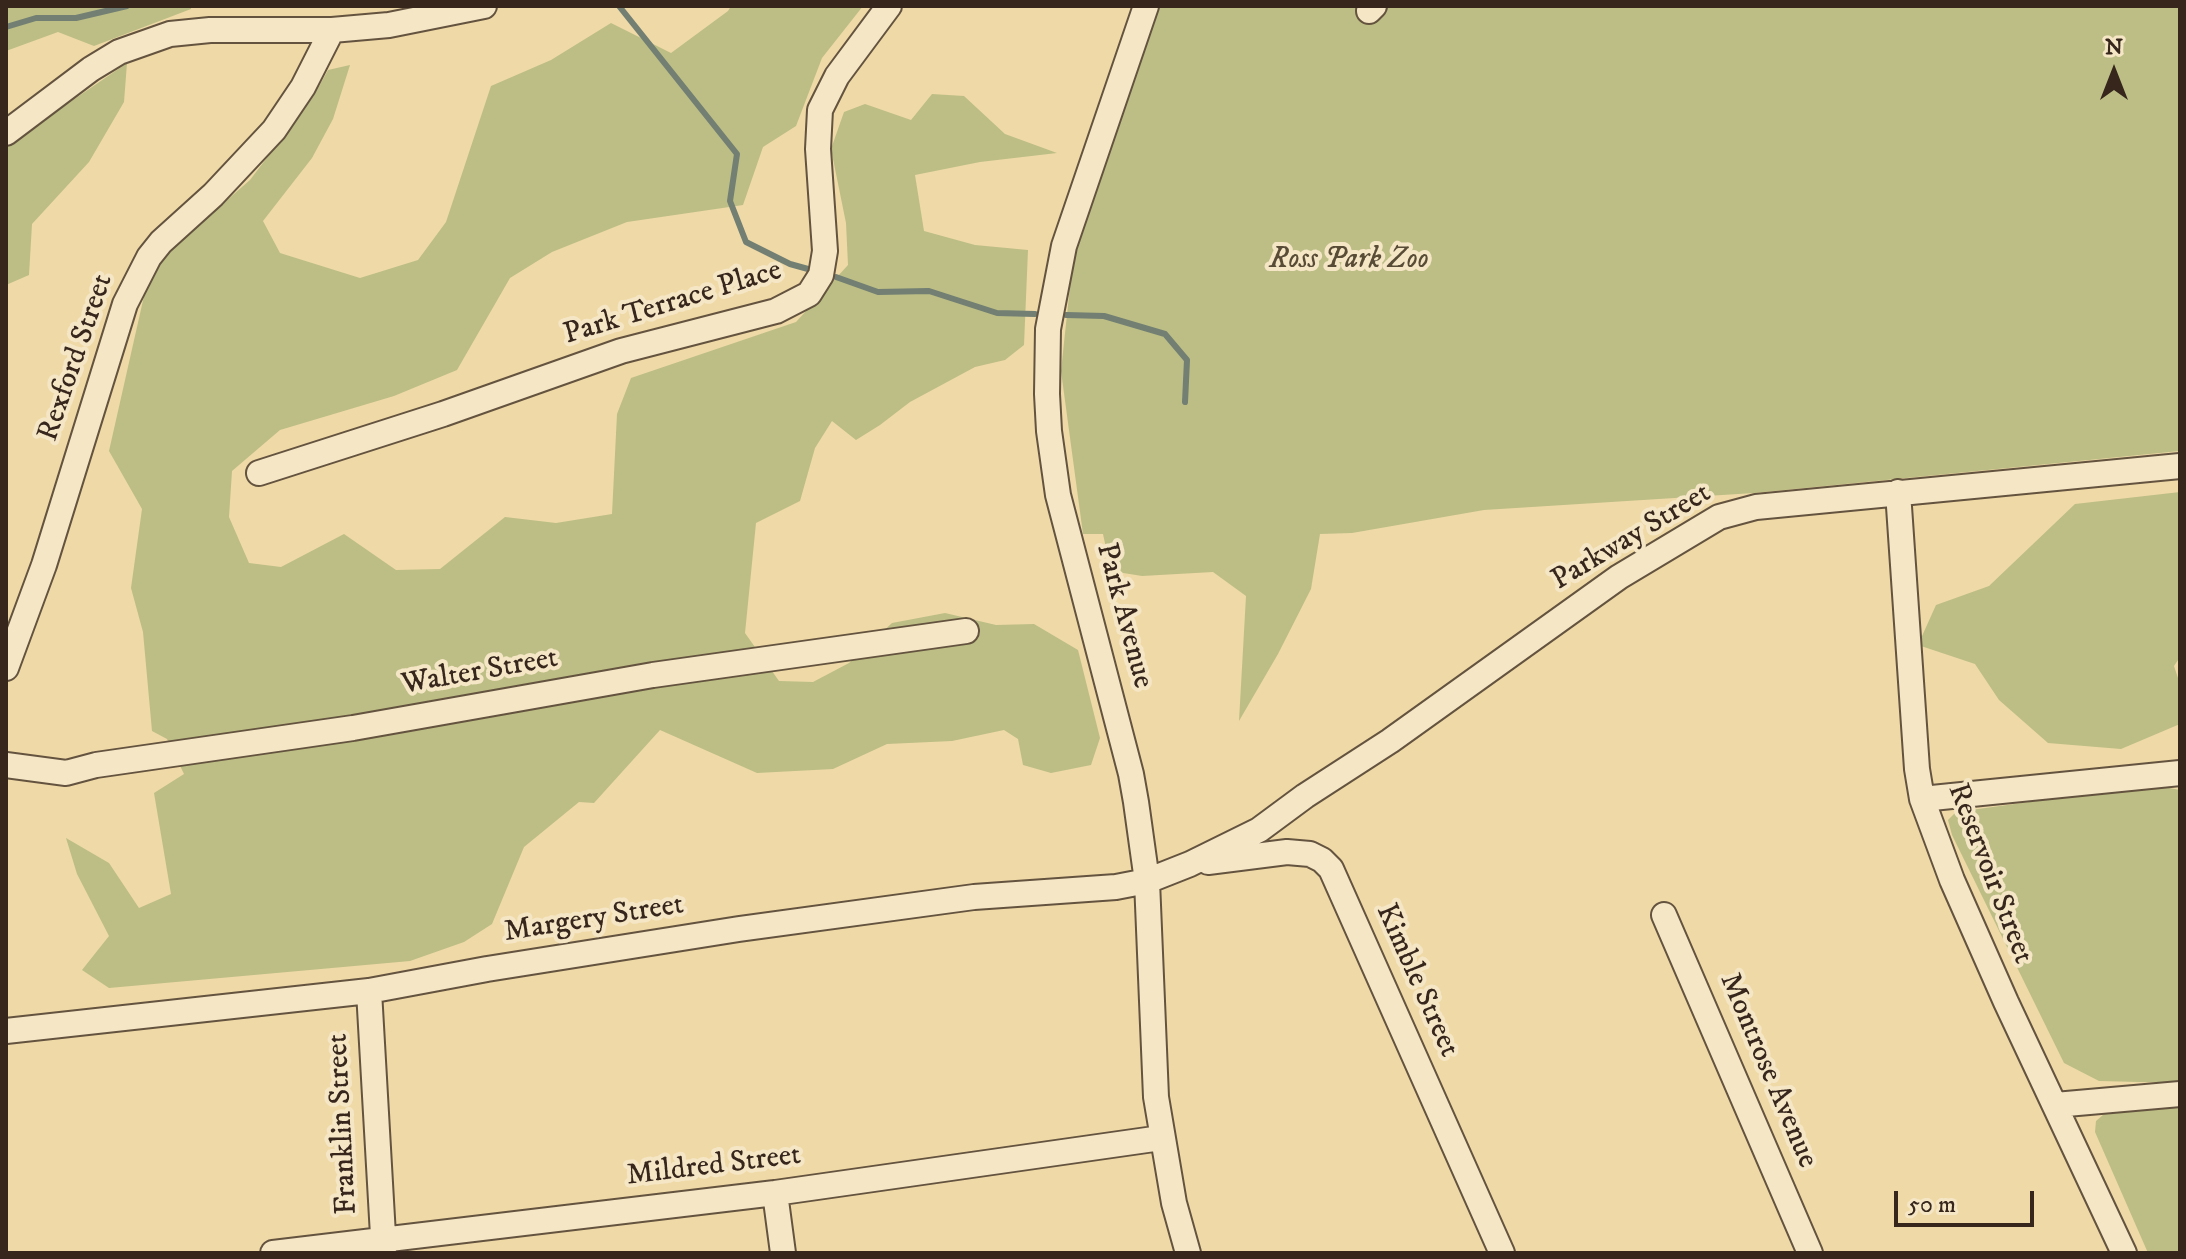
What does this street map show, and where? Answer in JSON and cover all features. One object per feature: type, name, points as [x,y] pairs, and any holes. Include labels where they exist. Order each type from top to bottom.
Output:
[{"type":"street","points":[[6,133],[91,69],[146,40],[210,30],[332,30],[389,25],[484,6]]},
{"type":"street","name":"Park Terrace Place","points":[[259,473],[443,414],[621,351],[776,311],[809,294],[821,275],[825,251],[818,149],[820,110],[837,76],[889,6]]},
{"type":"street","name":"Park Avenue","points":[[1146,6],[1064,246],[1050,315],[1047,394],[1058,495],[1131,774],[1147,881],[1156,1097],[1174,1203],[1188,1253]]},
{"type":"street","name":"Rexford Street","points":[[6,668],[44,565],[104,363],[131,292],[149,257],[161,242],[213,195],[274,130],[303,87],[332,30]]},
{"type":"street","name":"Parkway Street","points":[[1190,864],[1259,830],[1390,741],[1619,577],[1719,517],[1756,507],[2180,466]]},
{"type":"street","name":"Reservoir Street","points":[[1898,492],[1917,769],[1922,799],[1952,880],[2124,1253]]},
{"type":"street","name":"Walter Street","points":[[6,765],[66,773],[96,765],[353,728],[653,675],[966,631]]},
{"type":"street","points":[[1922,799],[2180,773]]},
{"type":"street","name":"Kimble Street","points":[[1190,864],[1287,852],[1310,854],[1331,869],[1502,1253]]},
{"type":"street","name":"Margery Street","points":[[6,1031],[369,991],[739,929],[974,897],[1116,887],[1147,881],[1190,864]]},
{"type":"street","name":"Montrose Avenue","points":[[1664,915],[1810,1253]]},
{"type":"street","name":"Franklin Street","points":[[369,991],[384,1246]]},
{"type":"street","points":[[2055,1105],[2180,1094]]},
{"type":"street","name":"Mildred Street","points":[[273,1253],[384,1246],[1161,1138]]},
{"type":"street","points":[[775,1193],[783,1253]]},
{"type":"green space","points":[[6,6],[191,6],[191,9],[94,46],[58,32],[6,51]]},
{"type":"green space","points":[[731,6],[863,6],[822,58],[796,126],[763,147],[743,205],[627,222],[552,252],[510,278],[457,370],[394,396],[280,430],[232,471],[229,517],[249,563],[281,567],[344,534],[396,570],[440,569],[505,517],[556,523],[612,514],[617,414],[631,378],[796,322],[848,265],[846,223],[831,149],[844,112],[865,104],[911,120],[932,94],[964,96],[1005,134],[1057,153],[980,162],[915,175],[924,231],[975,245],[1028,250],[1024,345],[1005,360],[975,367],[910,402],[856,440],[832,421],[815,448],[800,501],[756,523],[745,633],[779,681],[813,682],[849,663],[892,623],[945,613],[996,625],[1034,624],[1078,650],[1100,738],[1091,765],[1051,773],[1023,765],[1018,739],[1004,730],[952,741],[887,744],[833,769],[757,773],[660,730],[594,803],[579,802],[524,847],[492,924],[464,942],[410,961],[109,988],[82,970],[109,936],[77,874],[66,838],[109,863],[139,908],[171,894],[154,793],[184,774],[167,739],[152,731],[143,632],[131,588],[142,509],[109,451],[144,296],[164,255],[250,180],[313,97],[328,70],[350,65],[333,119],[312,158],[263,221],[280,253],[360,278],[418,260],[446,222],[491,86],[551,60],[611,23],[671,53]]},
{"type":"green space","name":"Ross Park Zoo","points":[[1159,6],[2180,6],[2180,451],[1754,493],[1484,510],[1352,533],[1320,534],[1311,589],[1239,721],[1246,596],[1213,572],[1142,576],[1111,571],[1103,534],[1083,534],[1061,371],[1073,258]]},
{"type":"green space","points":[[127,63],[124,102],[89,162],[32,224],[29,275],[6,285],[6,146]]},
{"type":"green space","points":[[2180,492],[2180,657],[2174,666],[2180,684],[2180,724],[2121,749],[2048,743],[1999,700],[1975,664],[1918,645],[1936,605],[1989,586],[2075,504]]},
{"type":"green space","points":[[2154,785],[2180,790],[2180,1083],[2099,1081],[2064,1063],[1952,835],[1948,820],[1956,812]]},
{"type":"green space","points":[[2180,1087],[2180,1253],[2148,1253],[2095,1132],[2096,1121],[2111,1108]]},
{"type":"waterway","points":[[6,27],[36,18],[76,18],[127,6]]},
{"type":"waterway","points":[[619,6],[737,154],[730,201],[746,242],[790,264],[808,269]]},
{"type":"waterway","points":[[836,277],[878,292],[929,291],[997,313],[1035,314]]},
{"type":"waterway","points":[[1066,315],[1104,316],[1165,334],[1187,360],[1185,402]]}]
